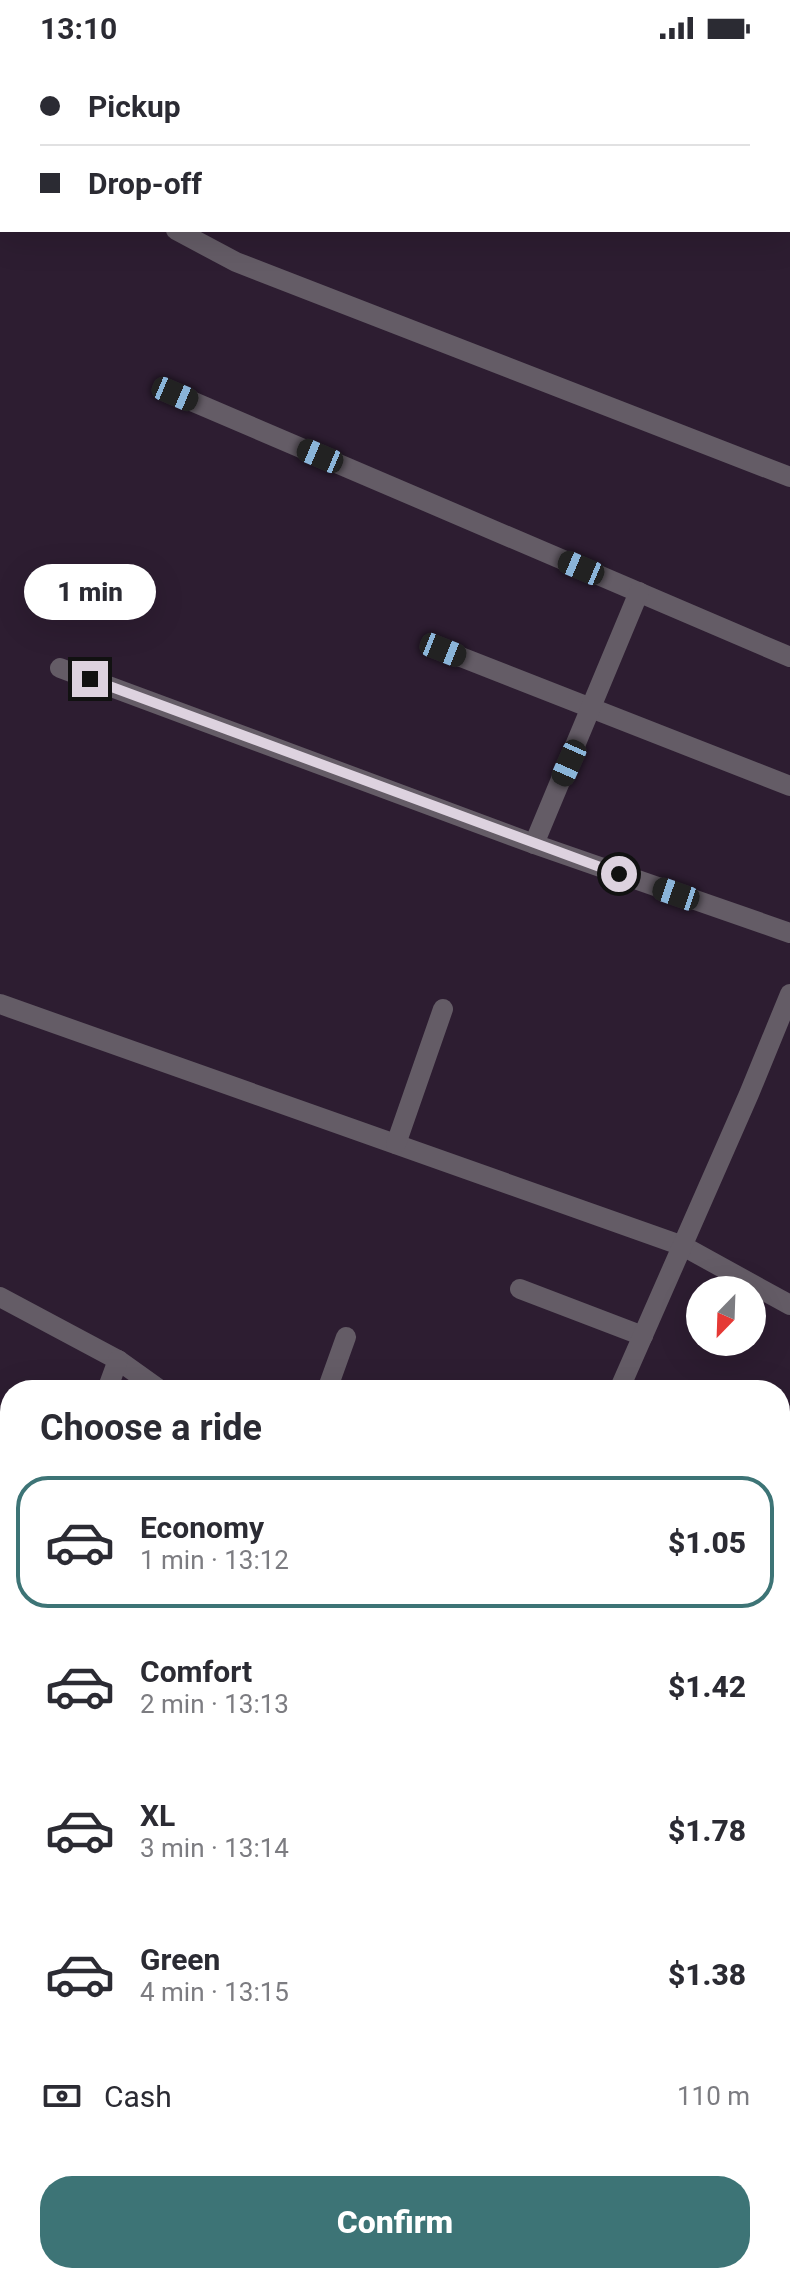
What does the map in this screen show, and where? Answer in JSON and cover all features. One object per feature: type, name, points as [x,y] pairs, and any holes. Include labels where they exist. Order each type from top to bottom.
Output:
[{"type":"street","points":[[180,232],[236,262],[790,477]]},
{"type":"street","points":[[175,394],[790,657]]},
{"type":"street","points":[[534,844],[639,592]]},
{"type":"street","points":[[443,650],[790,786]]},
{"type":"street","points":[[60,668],[534,844],[790,933]]},
{"type":"street","points":[[623,1380],[786,1015],[790,994]]},
{"type":"street","points":[[0,1004],[683,1246],[790,1305]]},
{"type":"street","points":[[396,1144],[443,1009]]},
{"type":"street","points":[[520,1289],[643,1336]]},
{"type":"street","points":[[0,1297],[118,1360],[146,1380]]},
{"type":"street","points":[[331,1380],[346,1337]]},
{"type":"street","points":[[111,1380],[118,1360]]},
{"type":"route","points":[[90,679],[619,874]]}]
